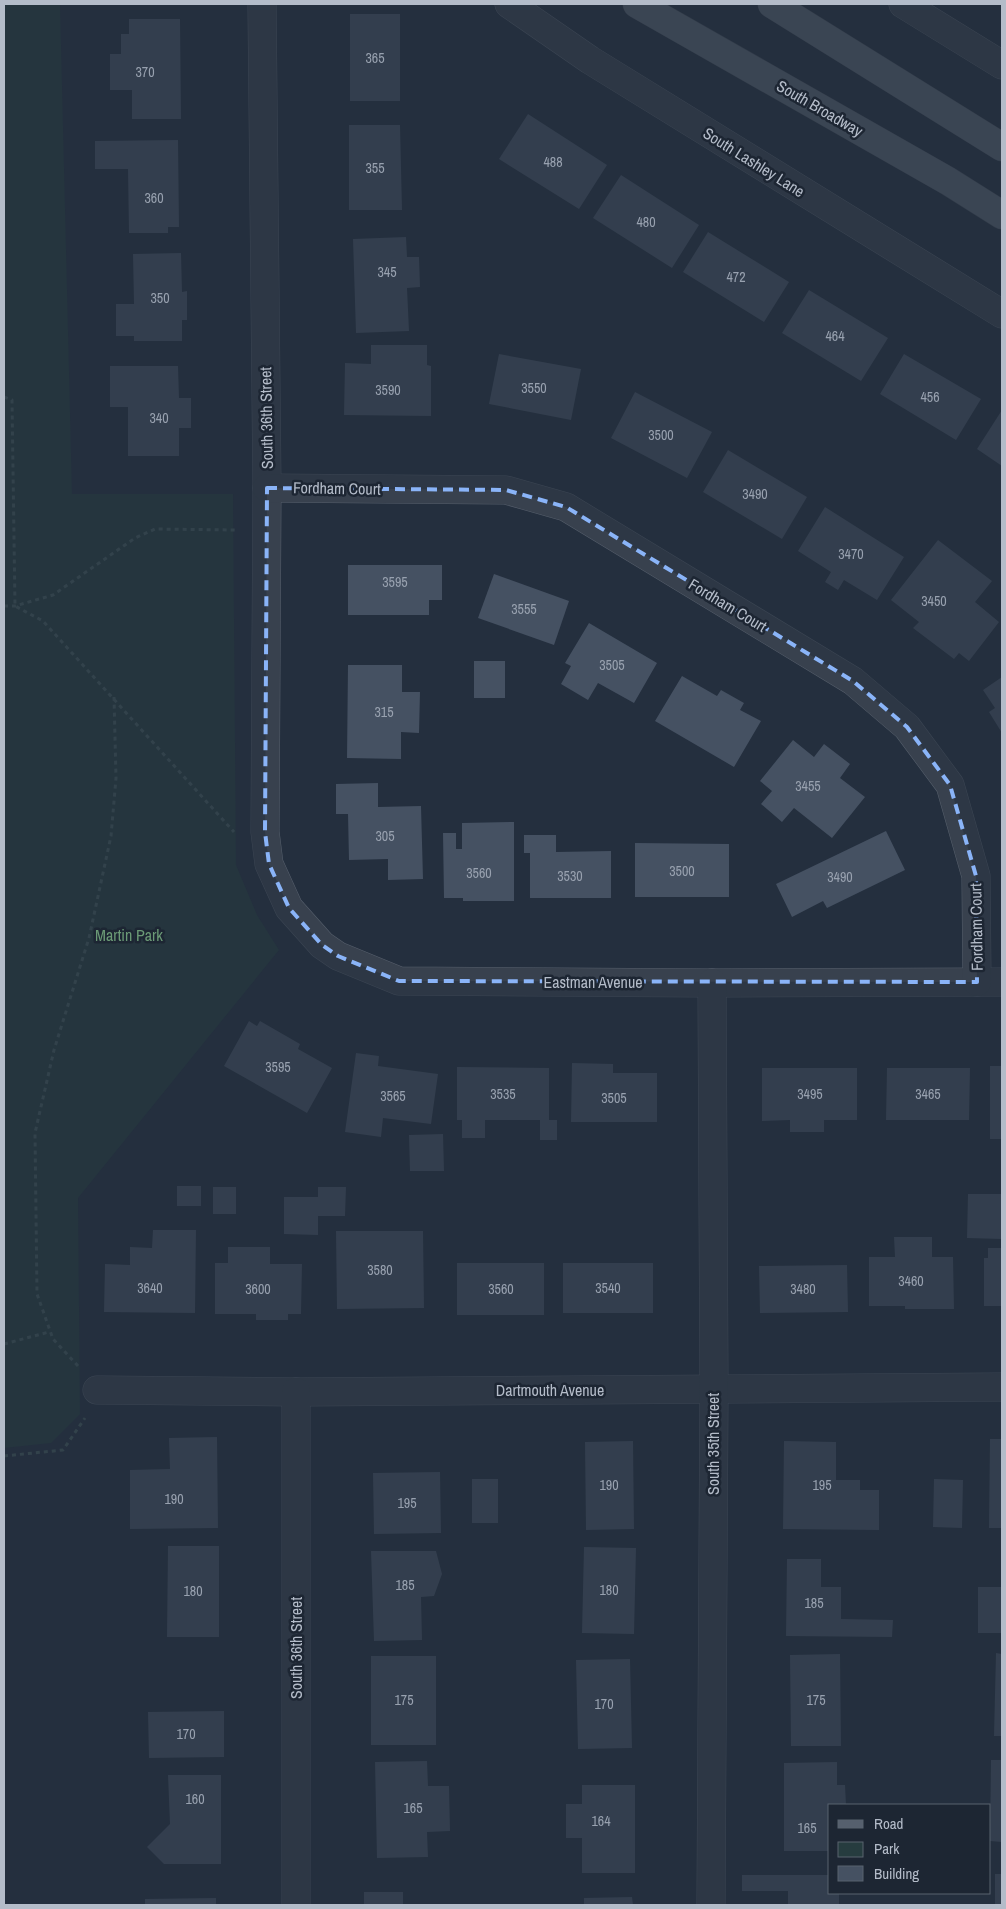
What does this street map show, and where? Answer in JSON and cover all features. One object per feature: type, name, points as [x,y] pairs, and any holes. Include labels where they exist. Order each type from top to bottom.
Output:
[{"type":"main road","name":"South Broadway","points":[[637,4],[939,176],[1002,215]]},
{"type":"main road","points":[[772,4],[1002,147]]},
{"type":"street","name":"South 36th Street","points":[[262,4],[267,488],[265,832]]},
{"type":"street","name":"South Lashley Lane","points":[[510,4],[590,60],[1002,314]]},
{"type":"street","points":[[903,4],[1002,65]]},
{"type":"street","name":"Fordham Court","points":[[267,488],[506,490],[566,507],[853,681],[907,727],[950,785],[976,876],[989,982]]},
{"type":"street","name":"Eastman Avenue","points":[[265,832],[269,864],[289,908],[295,916],[322,945],[338,956],[399,981],[989,982]]},
{"type":"street","name":"South 35th Street","points":[[711,1905],[714,1389],[712,983]]},
{"type":"street","name":"Dartmouth Avenue","points":[[97,1390],[296,1392],[1002,1387]]},
{"type":"street","name":"South 36th Street","points":[[296,1392],[296,1905]]},
{"type":"path","points":[[4,397],[12,400],[15,606]]},
{"type":"path","points":[[4,606],[15,606],[53,595],[135,538],[155,529],[267,530]]},
{"type":"path","points":[[15,606],[43,621],[114,697],[232,832],[265,832]]},
{"type":"path","points":[[4,1456],[63,1450],[83,1421],[97,1390],[49,1332],[37,1294],[35,1133],[54,1050],[89,938],[112,836],[116,778],[114,697]]},
{"type":"path","points":[[4,1344],[49,1332]]},
{"type":"highlighted area","points":[[267,488],[506,490],[566,507],[853,681],[907,727],[950,785],[976,876],[977,982],[399,981],[338,956],[322,945],[289,908],[269,864],[265,832]]},
{"type":"green space","name":"Martin Park","points":[[4,4],[60,4],[72,494],[233,494],[236,865],[257,915],[279,950],[78,1198],[80,1414],[51,1443],[4,1448]]},
{"type":"building","points":[[350,14],[400,14],[400,101],[350,101]]},
{"type":"building","points":[[129,19],[180,19],[181,119],[132,119],[132,90],[110,90],[110,54],[121,54],[121,34],[129,34]]},
{"type":"building","points":[[528,114],[607,165],[579,209],[499,159]]},
{"type":"building","points":[[349,125],[400,125],[402,210],[349,210]]},
{"type":"building","points":[[178,140],[179,227],[168,227],[168,233],[129,233],[128,169],[95,169],[95,141]]},
{"type":"building","points":[[621,175],[699,225],[672,268],[593,218]]},
{"type":"building","points":[[708,232],[789,282],[764,322],[683,272]]},
{"type":"building","points":[[406,237],[407,257],[419,257],[420,287],[407,288],[409,331],[356,333],[353,239]]},
{"type":"building","points":[[181,253],[182,292],[187,291],[187,320],[182,320],[182,341],[134,341],[134,336],[116,336],[116,304],[134,304],[133,254]]},
{"type":"building","points":[[809,290],[888,338],[861,381],[782,333]]},
{"type":"building","points":[[371,345],[427,345],[427,365],[431,366],[431,416],[344,415],[345,363],[371,364]]},
{"type":"building","points":[[499,354],[581,369],[571,420],[489,404]]},
{"type":"building","points":[[904,354],[981,399],[956,440],[880,394]]},
{"type":"building","points":[[110,366],[178,366],[179,398],[191,398],[191,428],[179,428],[179,456],[128,456],[128,407],[110,407]]},
{"type":"building","points":[[635,392],[712,432],[687,478],[611,438]]},
{"type":"building","points":[[1002,410],[1002,466],[977,449]]},
{"type":"building","points":[[728,450],[807,497],[782,539],[703,492]]},
{"type":"building","points":[[825,507],[904,557],[877,600],[844,580],[838,590],[825,582],[831,572],[798,551]]},
{"type":"building","points":[[938,540],[992,581],[975,602],[999,622],[969,661],[959,653],[954,659],[913,628],[919,622],[891,600]]},
{"type":"building","points":[[348,565],[442,565],[442,600],[429,600],[429,615],[348,615]]},
{"type":"building","points":[[494,574],[569,601],[554,645],[478,618]]},
{"type":"building","points":[[589,623],[657,663],[634,703],[598,683],[588,700],[561,684],[571,666],[565,663]]},
{"type":"building","points":[[474,661],[505,661],[505,698],[474,698]]},
{"type":"building","points":[[348,665],[402,665],[402,692],[420,692],[419,733],[401,732],[401,759],[347,758]]},
{"type":"building","points":[[682,676],[717,696],[721,690],[744,703],[740,710],[761,721],[734,767],[655,721]]},
{"type":"building","points":[[1002,677],[1002,733],[989,712],[995,708],[983,690]]},
{"type":"building","points":[[793,740],[814,757],[824,744],[850,764],[840,778],[865,797],[832,838],[794,808],[782,822],[761,804],[772,791],[760,781]]},
{"type":"building","points":[[378,783],[378,807],[421,806],[423,879],[388,880],[388,859],[349,860],[348,814],[336,814],[336,784]]},
{"type":"building","points":[[514,822],[514,901],[463,901],[463,898],[444,898],[443,833],[456,833],[456,849],[462,849],[462,823]]},
{"type":"building","points":[[886,831],[905,870],[827,908],[823,901],[792,917],[776,884]]},
{"type":"building","points":[[524,835],[556,835],[556,852],[611,851],[611,898],[530,898],[530,853],[524,853]]},
{"type":"building","points":[[635,843],[729,844],[729,897],[635,897]]},
{"type":"building","points":[[249,1021],[257,1026],[260,1021],[300,1044],[298,1049],[332,1068],[307,1113],[224,1066]]},
{"type":"building","points":[[356,1053],[379,1056],[378,1066],[438,1074],[431,1124],[383,1118],[381,1137],[345,1132]]},
{"type":"building","points":[[572,1063],[613,1064],[613,1073],[657,1073],[657,1122],[571,1122]]},
{"type":"building","points":[[990,1066],[1002,1066],[1002,1139],[990,1139]]},
{"type":"building","points":[[457,1067],[549,1068],[549,1120],[557,1120],[557,1140],[540,1140],[540,1120],[485,1120],[485,1138],[462,1138],[462,1120],[457,1120]]},
{"type":"building","points":[[762,1068],[857,1068],[857,1120],[824,1120],[824,1132],[790,1132],[790,1120],[762,1121]]},
{"type":"building","points":[[887,1068],[970,1068],[969,1120],[886,1120]]},
{"type":"building","points":[[443,1134],[444,1171],[410,1171],[409,1135]]},
{"type":"building","points":[[177,1186],[201,1186],[201,1206],[177,1206]]},
{"type":"building","points":[[213,1187],[236,1187],[236,1214],[213,1214]]},
{"type":"building","points":[[318,1187],[346,1187],[345,1216],[318,1216],[318,1235],[284,1234],[284,1197],[318,1197]]},
{"type":"building","points":[[968,1194],[1002,1194],[1002,1239],[967,1238]]},
{"type":"building","points":[[153,1230],[196,1230],[195,1313],[104,1312],[105,1264],[130,1265],[130,1247],[152,1248]]},
{"type":"building","points":[[336,1231],[423,1231],[424,1308],[337,1309]]},
{"type":"building","points":[[894,1237],[932,1237],[932,1257],[953,1257],[954,1309],[905,1309],[905,1306],[869,1306],[869,1257],[895,1257]]},
{"type":"building","points":[[228,1247],[270,1247],[270,1264],[302,1264],[301,1314],[288,1314],[288,1320],[256,1320],[256,1314],[215,1314],[215,1263],[228,1263]]},
{"type":"building","points":[[988,1248],[1002,1248],[1002,1306],[984,1306],[984,1258],[988,1258]]},
{"type":"building","points":[[457,1263],[544,1263],[544,1315],[457,1315]]},
{"type":"building","points":[[563,1263],[653,1263],[653,1313],[563,1313]]},
{"type":"building","points":[[847,1265],[848,1312],[760,1313],[759,1266]]},
{"type":"building","points":[[217,1437],[218,1528],[130,1529],[130,1470],[170,1469],[169,1438]]},
{"type":"building","points":[[990,1439],[1002,1439],[1002,1528],[989,1528]]},
{"type":"building","points":[[633,1441],[634,1529],[586,1530],[585,1442]]},
{"type":"building","points":[[784,1441],[836,1442],[836,1480],[860,1480],[860,1490],[879,1490],[879,1530],[783,1529]]},
{"type":"building","points":[[440,1472],[441,1533],[374,1534],[373,1473]]},
{"type":"building","points":[[472,1479],[498,1479],[498,1523],[472,1523]]},
{"type":"building","points":[[934,1479],[963,1480],[962,1528],[933,1527]]},
{"type":"building","points":[[168,1546],[219,1546],[219,1637],[167,1637]]},
{"type":"building","points":[[584,1547],[636,1548],[634,1634],[582,1633]]},
{"type":"building","points":[[371,1551],[436,1551],[442,1574],[434,1596],[421,1597],[422,1640],[374,1641]]},
{"type":"building","points":[[787,1559],[821,1559],[821,1587],[841,1587],[841,1619],[893,1620],[892,1637],[786,1636]]},
{"type":"building","points":[[978,1587],[1002,1587],[1002,1633],[978,1633]]},
{"type":"building","points":[[996,1653],[1002,1654],[1002,1736],[994,1736]]},
{"type":"building","points":[[840,1654],[841,1746],[791,1746],[790,1655]]},
{"type":"building","points":[[371,1656],[436,1656],[436,1745],[371,1745]]},
{"type":"building","points":[[630,1659],[632,1748],[578,1749],[576,1660]]},
{"type":"building","points":[[224,1711],[224,1757],[149,1758],[148,1712]]},
{"type":"building","points":[[991,1760],[1002,1760],[1002,1842],[991,1841]]},
{"type":"building","points":[[427,1761],[428,1786],[449,1786],[450,1831],[427,1832],[428,1857],[377,1858],[375,1762]]},
{"type":"building","points":[[837,1762],[837,1785],[845,1785],[846,1804],[828,1804],[828,1851],[784,1851],[784,1763]]},
{"type":"building","points":[[168,1775],[221,1775],[221,1864],[164,1864],[147,1847],[170,1824]]},
{"type":"building","points":[[582,1785],[635,1785],[635,1873],[582,1873],[582,1838],[566,1838],[566,1804],[582,1804]]},
{"type":"building","points":[[995,1874],[1002,1874],[1002,1905],[995,1905]]},
{"type":"building","points":[[742,1875],[828,1875],[828,1894],[839,1894],[839,1905],[788,1905],[788,1891],[742,1891]]},
{"type":"building","points":[[364,1892],[403,1892],[403,1905],[364,1905]]},
{"type":"building","points":[[632,1897],[633,1905],[584,1905],[584,1898]]},
{"type":"building","points":[[216,1898],[216,1905],[145,1905],[145,1899]]}]
